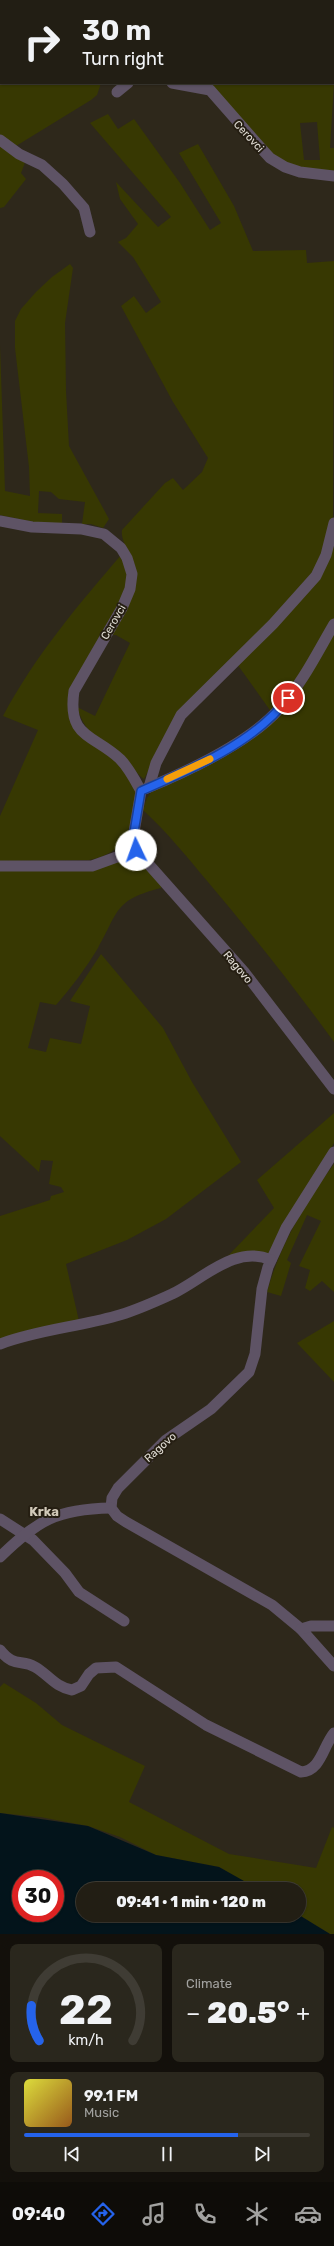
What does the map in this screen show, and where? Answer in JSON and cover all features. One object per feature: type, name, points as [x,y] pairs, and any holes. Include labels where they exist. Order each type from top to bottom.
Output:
[{"type":"street","points":[[117,92],[127,84]]},
{"type":"street","name":"Cerovci","points":[[177,84],[210,90],[270,158],[285,167],[300,172],[334,176]]},
{"type":"street","points":[[0,140],[19,154],[42,165],[63,184],[84,208],[90,232]]},
{"type":"street","name":"Cerovci","points":[[0,521],[32,527],[81,529],[104,534],[121,548],[127,558],[132,574],[130,589],[122,608],[74,691],[72,705],[75,722],[84,734],[120,760],[145,789]]},
{"type":"street","points":[[0,866],[92,866],[136,850],[133,838],[145,789],[156,763],[181,715],[273,624],[316,576],[326,556],[334,523]]},
{"type":"street","points":[[145,789],[210,759],[252,732],[279,710],[305,675],[334,624]]},
{"type":"street","name":"Ragovo","points":[[136,850],[245,973],[334,1089]]},
{"type":"street","name":"Ragovo","points":[[111,1508],[112,1498],[118,1488],[166,1440],[211,1409],[249,1372],[255,1354],[262,1288],[272,1260],[286,1228],[334,1152]]},
{"type":"street","points":[[0,1344],[35,1334],[130,1312],[195,1282],[237,1258],[251,1255],[272,1260]]},
{"type":"street","points":[[0,1557],[24,1534],[66,1512],[85,1508],[111,1508],[117,1516],[126,1522],[168,1544],[272,1605],[301,1629],[334,1666]]},
{"type":"street","points":[[0,1519],[24,1534],[47,1554],[79,1592],[124,1621]]},
{"type":"street","points":[[301,1629],[311,1626],[334,1626]]},
{"type":"street","points":[[0,1650],[14,1663],[35,1667],[54,1683],[72,1690],[81,1686],[89,1674],[96,1668],[116,1667],[206,1725],[301,1772],[308,1772],[318,1762],[334,1733]]},
{"type":"shaded area","points":[[0,84],[101,84],[97,95],[91,100],[16,146],[26,160],[21,173],[26,179],[4,207],[0,208]]},
{"type":"shaded area","points":[[191,84],[334,84],[330,148],[334,148],[334,173],[312,171],[274,158],[229,109]],"holes":[[[317,122],[320,160],[304,160],[300,123]]]},
{"type":"shaded area","points":[[108,114],[118,129],[134,119],[180,183],[210,230],[221,223],[179,153],[198,144],[234,206],[253,251],[306,250],[307,263],[334,261],[333,518],[317,567],[266,625],[180,711],[144,779],[123,756],[90,731],[85,725],[77,707],[95,716],[130,643],[116,635],[110,635],[136,573],[134,562],[123,541],[122,530],[165,483],[173,478],[183,490],[202,472],[208,458],[173,402],[121,306],[134,296],[146,313],[161,302],[133,257],[118,242],[126,238],[138,224],[120,199],[116,182],[158,227],[171,217],[90,123]]},
{"type":"shaded area","points":[[70,264],[73,268],[65,323],[66,391],[69,446],[109,519],[103,528],[91,524],[82,524],[85,502],[59,499],[51,492],[39,491],[38,513],[62,514],[62,523],[39,523],[0,515],[0,345],[5,491],[30,496],[29,467],[15,348],[15,321],[21,309],[36,292],[52,277]]},
{"type":"shaded area","points":[[334,546],[334,1042],[241,921],[177,845],[143,810],[147,798],[152,791],[289,705],[310,677],[272,713],[237,664],[323,573]]},
{"type":"shaded area","points":[[122,554],[128,576],[123,596],[91,651],[69,717],[116,760],[131,780],[135,789],[136,798],[135,808],[127,835],[114,850],[95,859],[0,861],[0,816],[38,730],[3,716],[15,694],[43,652],[89,592]]},
{"type":"shaded area","points":[[132,856],[161,882],[161,888],[134,897],[120,909],[88,963],[73,985],[56,1005],[40,1002],[28,1048],[46,1052],[50,1038],[81,1044],[90,1006],[70,1001],[101,954],[163,1028],[192,1082],[241,1162],[166,1219],[127,1240],[66,1264],[79,1321],[0,1342],[0,1216],[50,1200],[51,1196],[64,1192],[61,1187],[49,1184],[53,1161],[41,1160],[39,1172],[0,1136],[0,869],[86,868]]},
{"type":"shaded area","points":[[334,1113],[334,1143],[271,1254],[258,1252],[224,1260],[274,1208],[257,1180]]},
{"type":"shaded area","points":[[334,1164],[334,1292],[322,1281],[310,1291],[305,1288],[310,1270],[299,1266],[321,1221],[307,1215],[287,1260],[291,1263],[281,1296],[267,1292],[272,1275],[294,1225],[303,1209]]},
{"type":"shaded area","points":[[334,1321],[334,1382],[297,1343]]},
{"type":"shaded area","points":[[4,1683],[36,1703],[62,1725],[145,1766],[129,1802],[229,1854],[316,1868],[332,1827],[334,1828],[334,1934],[330,1934],[306,1919],[306,1882],[245,1882],[219,1867],[156,1855],[120,1837],[88,1826],[40,1817],[0,1813],[0,1687]]},
{"type":"shaded area","points":[[0,1813],[88,1826],[156,1855],[219,1867],[246,1882],[76,1882],[76,1922],[306,1922],[306,1919],[330,1934],[0,1934]]},
{"type":"slow traffic","points":[[167,779],[210,759]]},
{"type":"district","name":"Krka","points":[[44,1511]]},
{"type":"route","points":[[136,850],[133,838],[139,810],[141,791],[210,759],[252,732],[279,710],[288,698]]}]
